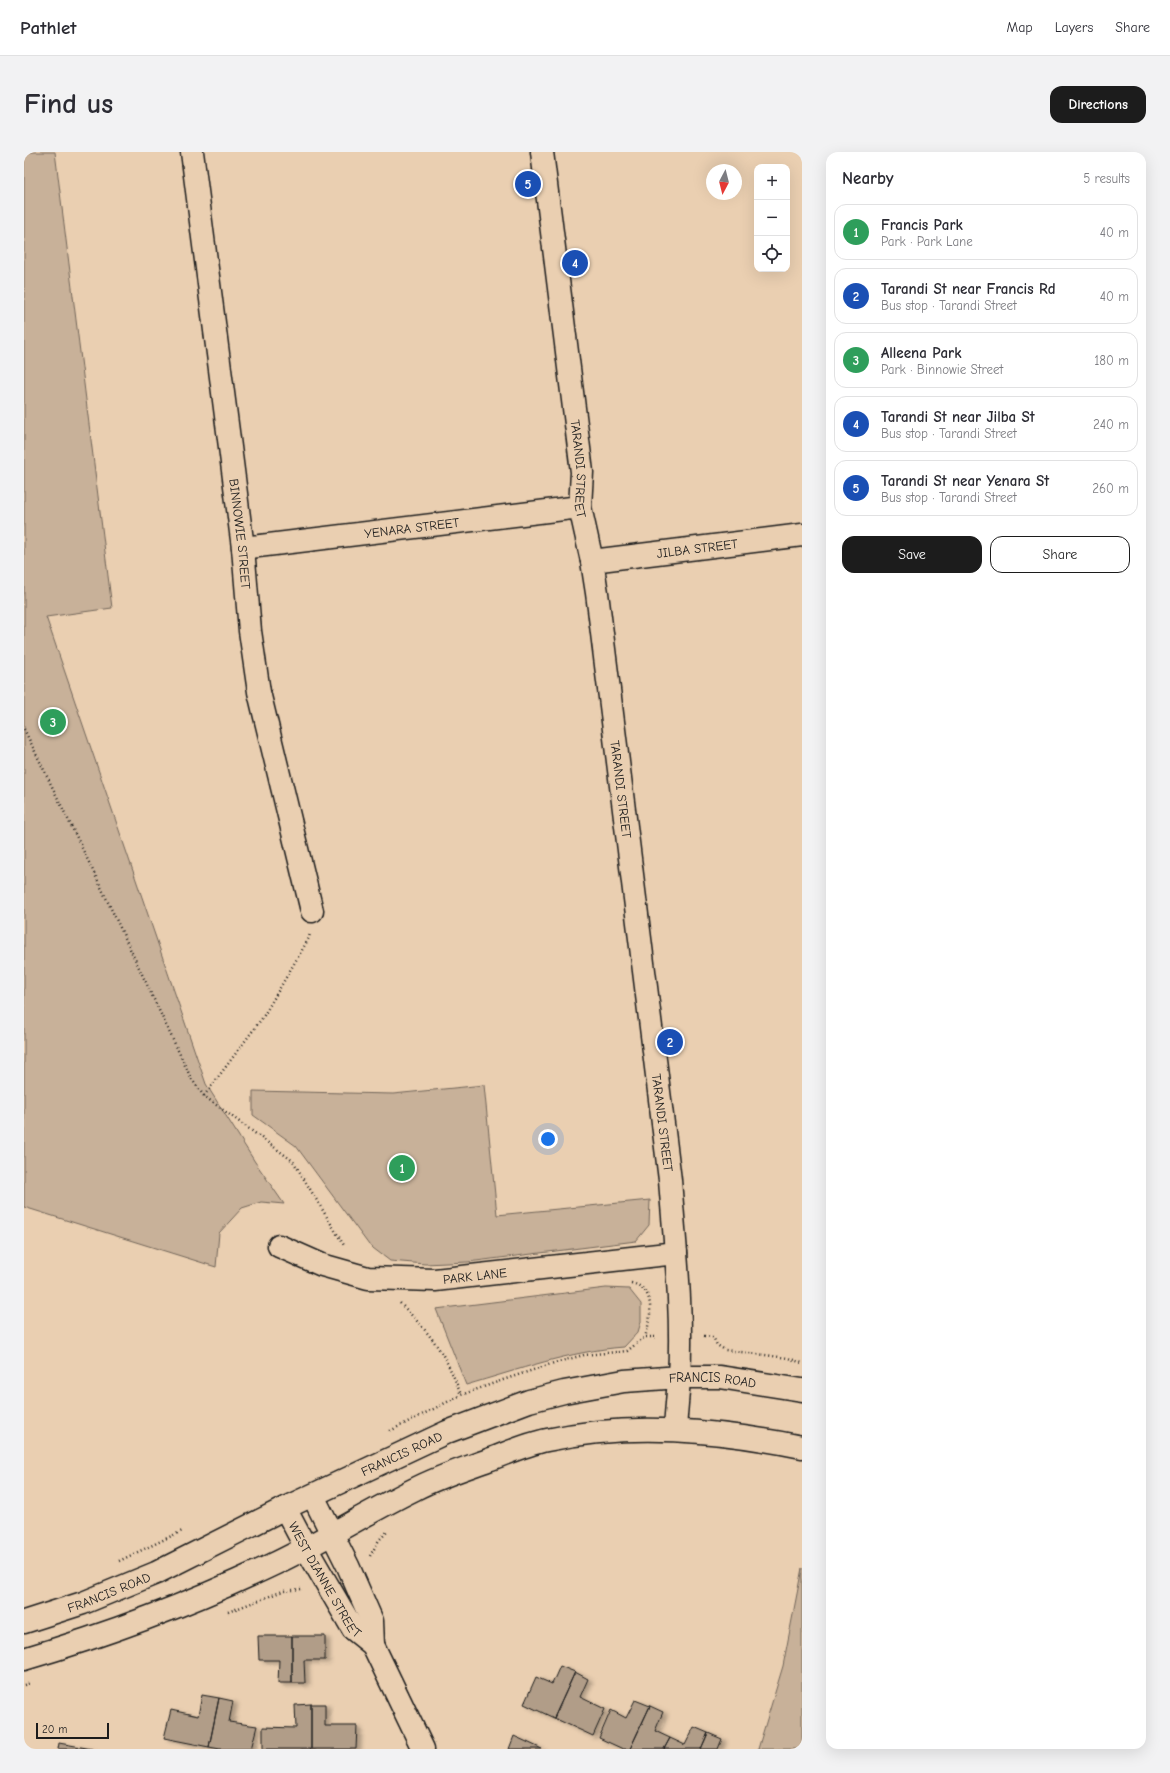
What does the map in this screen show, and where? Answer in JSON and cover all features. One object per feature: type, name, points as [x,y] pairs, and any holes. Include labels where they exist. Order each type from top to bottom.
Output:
[{"type":"street","name":"BINNOWIE STREET","points":[[192,152],[243,548],[250,631],[259,692],[312,911]]},
{"type":"street","name":"TARANDI STREET","points":[[542,152],[582,472],[580,507],[592,561],[670,1180],[676,1253],[680,1376],[674,1429]]},
{"type":"street","name":"YENARA STREET","points":[[243,548],[580,507]]},
{"type":"street","name":"JILBA STREET","points":[[592,561],[802,535]]},
{"type":"street","name":"PARK LANE","points":[[279,1246],[322,1266],[368,1278],[435,1280],[676,1253]]},
{"type":"street","name":"FRANCIS ROAD","points":[[24,1622],[83,1603],[156,1573],[285,1508],[447,1432],[529,1401],[564,1392],[624,1381],[680,1376],[720,1377],[802,1390]]},
{"type":"street","points":[[24,1659],[65,1648],[143,1620],[212,1592],[306,1548],[415,1488],[546,1440],[592,1433],[674,1429],[712,1432],[802,1447]]},
{"type":"street","name":"WEST DIANNE STREET","points":[[313,1496],[348,1566],[372,1621],[373,1645],[423,1749]]},
{"type":"street","name":"WEST DIANNE STREET","points":[[285,1508],[306,1548],[325,1578],[353,1629],[373,1645]]},
{"type":"path","points":[[24,730],[99,883],[191,1078],[204,1096],[293,1161],[328,1221],[350,1253]]},
{"type":"path","points":[[204,1096],[263,1017],[309,938],[312,911]]},
{"type":"path","points":[[626,1282],[636,1284],[643,1289],[648,1297],[651,1308],[645,1338]]},
{"type":"path","points":[[404,1300],[396,1300],[425,1328],[439,1346],[450,1367],[461,1396]]},
{"type":"path","points":[[348,1566],[371,1555],[379,1540],[392,1527]]},
{"type":"path","points":[[223,1614],[283,1591],[304,1589],[325,1578]]},
{"type":"path","points":[[24,1685],[32,1683]]},
{"type":"shaded area","points":[[24,152],[55,152],[112,608],[46,617],[206,1084],[255,1162],[284,1204],[261,1202],[242,1208],[219,1233],[216,1267],[24,1207]]},
{"type":"shaded area","points":[[484,1085],[497,1215],[650,1200],[649,1225],[636,1241],[468,1262],[425,1264],[390,1261],[369,1245],[296,1146],[253,1115],[253,1091],[393,1094]]},
{"type":"shaded area","points":[[606,1288],[629,1289],[641,1304],[641,1322],[638,1332],[624,1347],[604,1349],[564,1357],[466,1385],[436,1309]]},
{"type":"shaded area","points":[[802,1568],[802,1749],[758,1749],[783,1666]]},
{"type":"building","points":[[258,1636],[292,1636],[292,1683],[278,1683],[279,1660],[259,1660]]},
{"type":"building","points":[[292,1636],[325,1636],[325,1660],[304,1660],[305,1683],[292,1683]]},
{"type":"building","points":[[560,1666],[575,1672],[554,1718],[524,1704],[536,1677],[552,1684]]},
{"type":"building","points":[[575,1672],[588,1679],[580,1697],[605,1709],[593,1736],[554,1718]]},
{"type":"building","points":[[202,1695],[219,1698],[209,1747],[164,1738],[171,1710],[198,1716]]},
{"type":"building","points":[[219,1698],[233,1701],[229,1722],[257,1726],[251,1749],[220,1749],[209,1747]]},
{"type":"building","points":[[635,1700],[650,1706],[630,1749],[623,1749],[599,1738],[611,1710],[626,1718]]},
{"type":"building","points":[[311,1704],[325,1704],[325,1726],[357,1726],[356,1749],[311,1749]]},
{"type":"building","points":[[311,1704],[311,1749],[263,1749],[263,1727],[296,1728],[295,1705]]},
{"type":"building","points":[[650,1706],[663,1712],[655,1731],[670,1738],[664,1749],[630,1749]]},
{"type":"building","points":[[694,1727],[708,1733],[701,1749],[664,1749],[670,1738],[685,1745]]},
{"type":"building","points":[[708,1733],[722,1739],[718,1749],[701,1749]]},
{"type":"building","points":[[514,1736],[542,1749],[509,1749]]},
{"type":"building","points":[[59,1743],[92,1749],[58,1749]]},
{"type":"place","name":"Tarandi St near Yenara St","points":[[528,184]]},
{"type":"place","name":"Tarandi St near Jilba St","points":[[575,263]]},
{"type":"place","name":"Alleena Park","points":[[53,722]]},
{"type":"place","name":"Tarandi St near Francis Rd","points":[[670,1042]]},
{"type":"place","name":"Francis Park","points":[[402,1168]]}]
